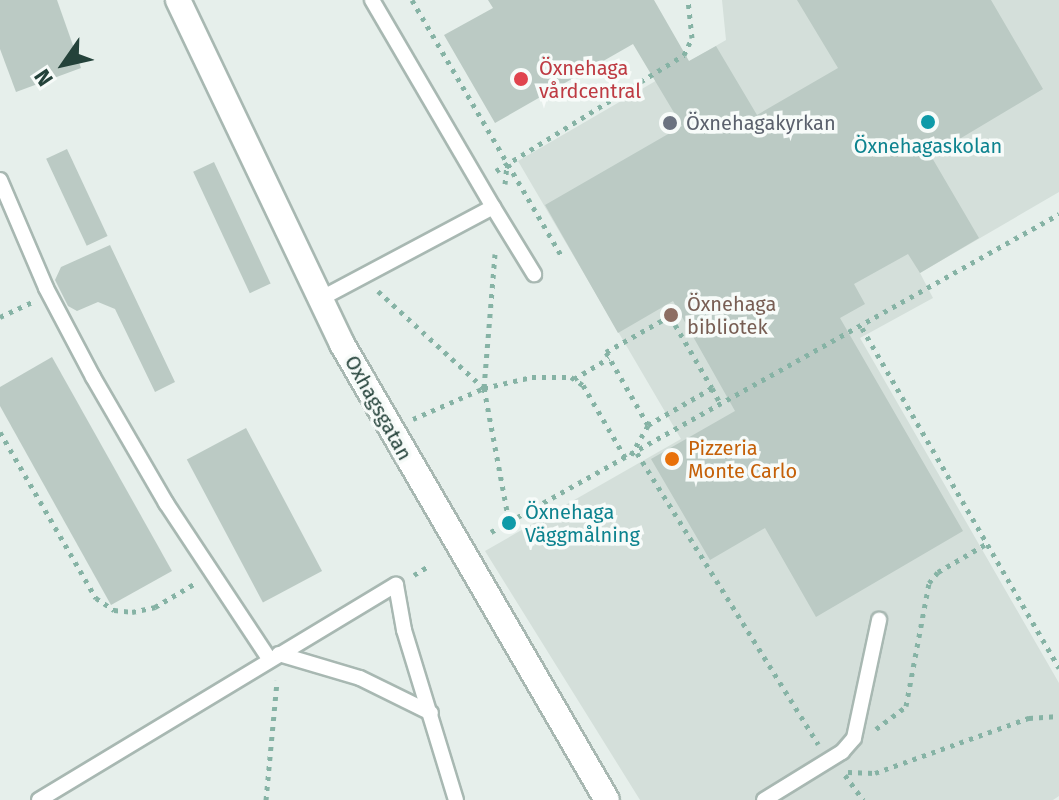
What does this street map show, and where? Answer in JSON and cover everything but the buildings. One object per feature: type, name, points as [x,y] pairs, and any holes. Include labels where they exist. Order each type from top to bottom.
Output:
[{"type":"street","name":"Oxhagsgatan","points":[[178,0],[320,299],[421,487],[607,800]]},
{"type":"lane","points":[[372,0],[534,274]]},
{"type":"lane","points":[[0,180],[49,293],[166,503],[274,657],[360,678],[431,713]]},
{"type":"lane","points":[[320,299],[497,213]]},
{"type":"lane","points":[[39,800],[396,585],[404,630],[456,800]]},
{"type":"lane","points":[[764,800],[835,756],[861,721],[879,620]]},
{"type":"path","points":[[412,0],[561,255]]},
{"type":"path","points":[[479,183],[684,55],[692,38],[688,0]]},
{"type":"path","points":[[507,164],[497,213],[484,388],[509,521]]},
{"type":"path","points":[[491,532],[862,328],[1059,214]]},
{"type":"path","points":[[362,277],[484,388]]},
{"type":"path","points":[[0,317],[49,293]]},
{"type":"path","points":[[648,425],[606,352],[670,316],[721,405]]},
{"type":"path","points":[[862,328],[1059,668]]},
{"type":"path","points":[[574,379],[609,358]]},
{"type":"path","points":[[412,420],[484,388],[532,377],[574,379],[583,385],[835,756],[906,706],[929,583],[938,572],[986,544]]},
{"type":"path","points":[[631,456],[648,425],[712,388]]},
{"type":"path","points":[[0,432],[96,598],[114,610],[132,612],[155,607],[213,574]]},
{"type":"path","points":[[266,800],[274,657]]},
{"type":"path","points":[[863,800],[841,769],[875,773],[1029,718],[1059,716]]},
{"type":"shaded area","points":[[722,0],[1059,0],[1059,192],[920,273],[933,298],[860,338],[1059,683],[1059,796],[1053,800],[640,800],[485,551],[681,439],[518,161],[726,40]]},
{"type":"place","name":"Öxnehaga vårdcentral","points":[[521,79]]},
{"type":"place","name":"Öxnehagaskolan","points":[[928,122]]},
{"type":"place","name":"Öxnehagakyrkan","points":[[670,123]]},
{"type":"place","name":"Öxnehaga bibliotek","points":[[671,315]]},
{"type":"place","name":"Pizzeria Monte Carlo","points":[[672,459]]},
{"type":"place","name":"Öxnehaga Väggmålning","points":[[509,523]]}]
